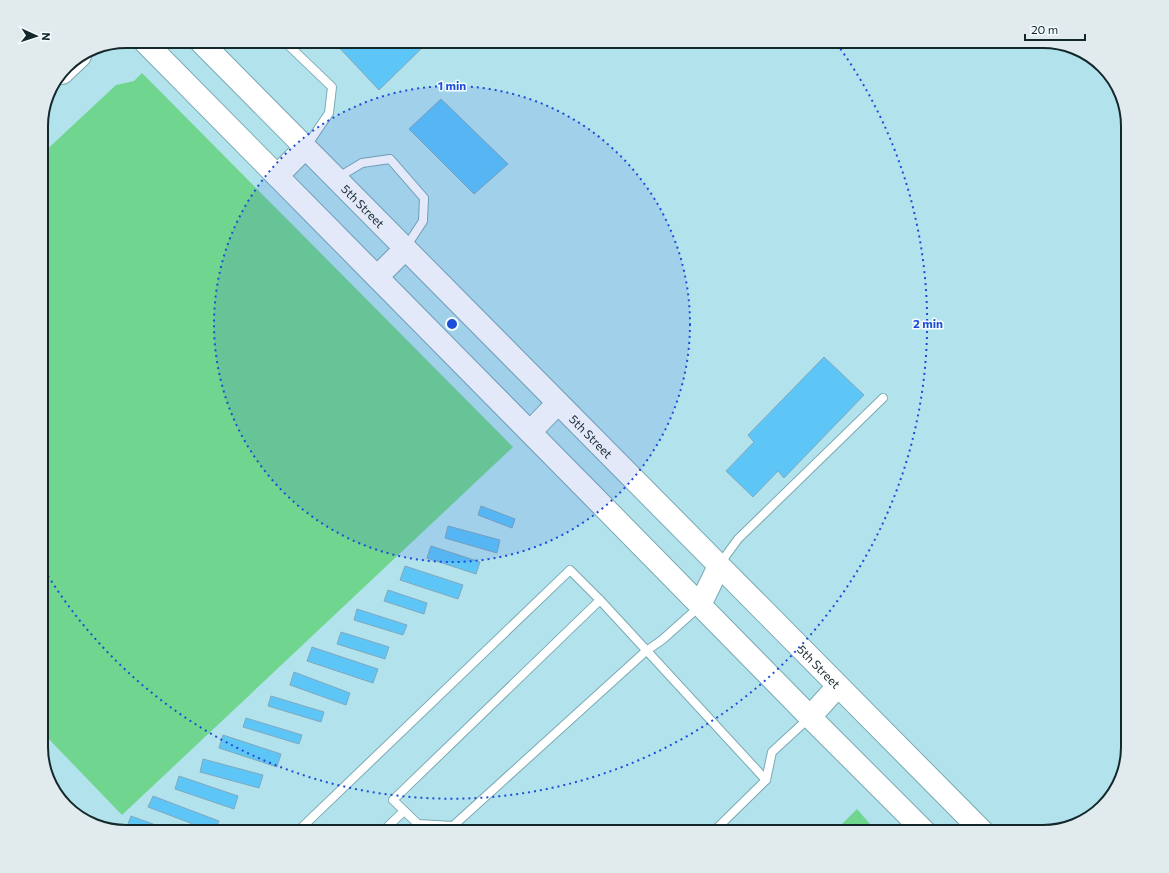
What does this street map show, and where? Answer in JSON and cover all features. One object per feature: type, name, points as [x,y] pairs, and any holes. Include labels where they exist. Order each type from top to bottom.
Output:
[{"type":"main road","points":[[151,48],[918,825]]},
{"type":"main road","name":"5th Street","points":[[207,48],[976,825]]},
{"type":"main road","points":[[277,176],[305,148]]},
{"type":"main road","points":[[377,277],[405,249]]},
{"type":"main road","points":[[530,432],[558,403]]},
{"type":"main road","points":[[700,605],[719,566]]},
{"type":"main road","points":[[810,717],[838,686]]},
{"type":"lane","points":[[291,48],[332,87],[329,113],[305,148]]},
{"type":"lane","points":[[336,179],[362,162],[390,159],[424,198],[423,221],[405,249]]},
{"type":"lane","points":[[719,566],[738,539],[883,398]]},
{"type":"lane","points":[[304,825],[570,570],[600,600],[766,780]]},
{"type":"lane","points":[[436,825],[418,824],[393,800],[600,600]]},
{"type":"lane","points":[[454,825],[646,651],[662,640],[700,605]]},
{"type":"lane","points":[[720,825],[766,780],[772,752],[810,717]]},
{"type":"lane","points":[[389,825],[404,811]]},
{"type":"green space","points":[[142,73],[513,447],[122,815],[48,738],[48,148],[116,85],[134,81]]},
{"type":"green space","points":[[857,809],[871,825],[841,825]]},
{"type":"building","points":[[340,48],[422,48],[379,90]]},
{"type":"building","points":[[441,99],[508,164],[474,194],[409,129]]},
{"type":"building","points":[[824,357],[864,395],[784,478],[778,471],[753,497],[726,471],[754,442],[748,435]]},
{"type":"building","points":[[481,506],[515,519],[512,528],[478,515]]},
{"type":"building","points":[[448,526],[500,540],[497,553],[445,538]]},
{"type":"building","points":[[431,546],[480,562],[476,574],[427,558]]},
{"type":"building","points":[[405,566],[463,585],[458,599],[400,580]]},
{"type":"building","points":[[388,590],[427,603],[424,614],[384,601]]},
{"type":"building","points":[[357,609],[407,625],[403,635],[354,620]]},
{"type":"building","points":[[341,632],[389,647],[385,659],[337,644]]},
{"type":"building","points":[[312,647],[378,669],[373,683],[307,661]]},
{"type":"building","points":[[294,672],[350,693],[346,705],[290,685]]},
{"type":"building","points":[[271,696],[324,712],[321,722],[268,706]]},
{"type":"building","points":[[246,718],[302,735],[299,744],[243,727]]},
{"type":"building","points":[[223,735],[281,754],[277,767],[219,748]]},
{"type":"building","points":[[203,759],[263,775],[259,788],[200,772]]},
{"type":"building","points":[[179,776],[238,796],[234,809],[175,789]]},
{"type":"building","points":[[153,796],[219,821],[217,825],[196,825],[148,807]]},
{"type":"building","points":[[131,816],[156,825],[128,825]]}]
